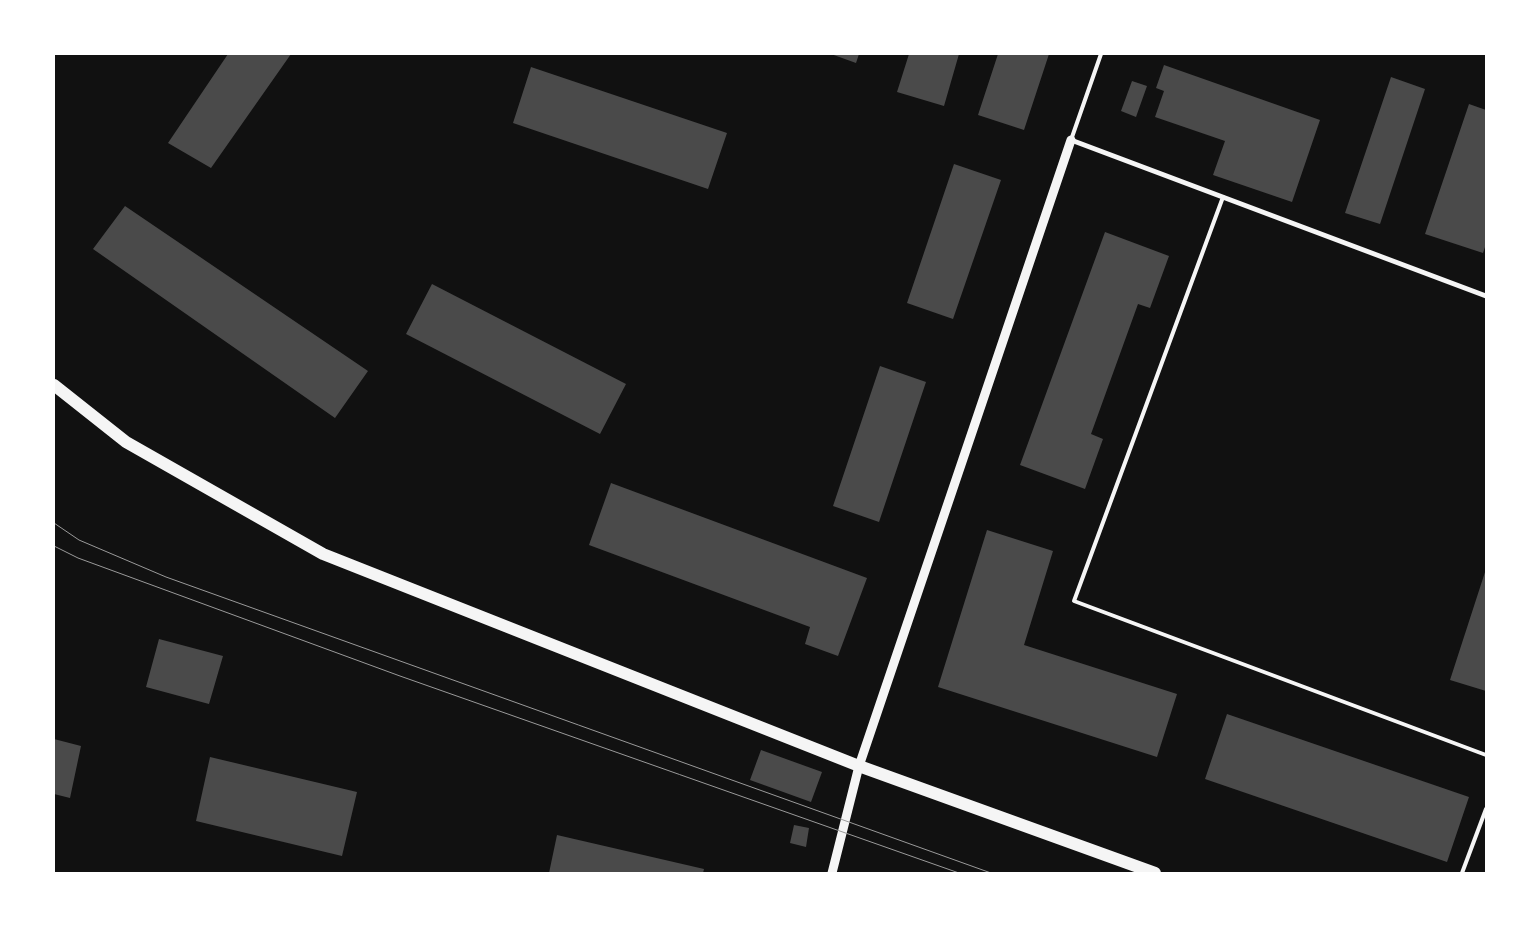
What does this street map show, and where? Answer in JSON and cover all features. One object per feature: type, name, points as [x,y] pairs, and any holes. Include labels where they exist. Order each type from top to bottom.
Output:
[{"type":"main road","points":[[54,385],[126,442],[323,554],[859,766],[1155,873]]},
{"type":"street","points":[[832,873],[859,766],[1071,140],[1486,296]]},
{"type":"lane","points":[[1071,140],[1102,54]]},
{"type":"lane","points":[[1223,197],[1074,601],[1486,755]]},
{"type":"lane","points":[[1462,873],[1486,809]]},
{"type":"building","points":[[228,54],[291,54],[211,168],[168,143]]},
{"type":"building","points":[[831,54],[859,54],[856,63]]},
{"type":"building","points":[[909,54],[959,54],[944,106],[897,92]]},
{"type":"building","points":[[998,54],[1049,54],[1024,130],[978,115]]},
{"type":"building","points":[[1164,65],[1320,120],[1292,202],[1213,175],[1225,141],[1155,117],[1164,91],[1156,88]]},
{"type":"building","points":[[531,67],[727,133],[708,189],[513,123]]},
{"type":"building","points":[[1391,77],[1425,89],[1380,224],[1345,213]]},
{"type":"building","points":[[1132,81],[1147,86],[1136,117],[1121,111]]},
{"type":"building","points":[[1469,104],[1486,110],[1486,244],[1483,253],[1425,234]]},
{"type":"building","points":[[954,164],[1001,180],[953,319],[907,303]]},
{"type":"building","points":[[125,206],[368,371],[335,418],[93,249]]},
{"type":"building","points":[[1105,232],[1169,256],[1150,308],[1138,304],[1091,434],[1103,439],[1085,489],[1020,465]]},
{"type":"building","points":[[432,284],[626,384],[600,434],[406,334]]},
{"type":"building","points":[[880,366],[926,382],[879,522],[833,506]]},
{"type":"building","points":[[611,483],[867,578],[838,656],[805,644],[810,627],[589,545]]},
{"type":"building","points":[[987,530],[1053,551],[1024,645],[1177,694],[1157,757],[938,687]]},
{"type":"building","points":[[1486,569],[1486,691],[1450,680]]},
{"type":"building","points":[[159,639],[223,656],[209,704],[146,687]]},
{"type":"building","points":[[1227,714],[1469,797],[1447,862],[1205,779]]},
{"type":"building","points":[[54,739],[81,746],[70,798],[54,794]]},
{"type":"building","points":[[761,750],[822,772],[811,802],[750,780]]},
{"type":"building","points":[[210,757],[357,792],[342,856],[196,821]]},
{"type":"building","points":[[794,825],[809,828],[806,847],[790,843]]},
{"type":"building","points":[[557,835],[704,869],[703,873],[549,873]]},
{"type":"tram line","points":[[54,523],[79,540],[166,577],[991,873]]},
{"type":"tram line","points":[[54,546],[78,558],[400,676],[959,873]]}]
